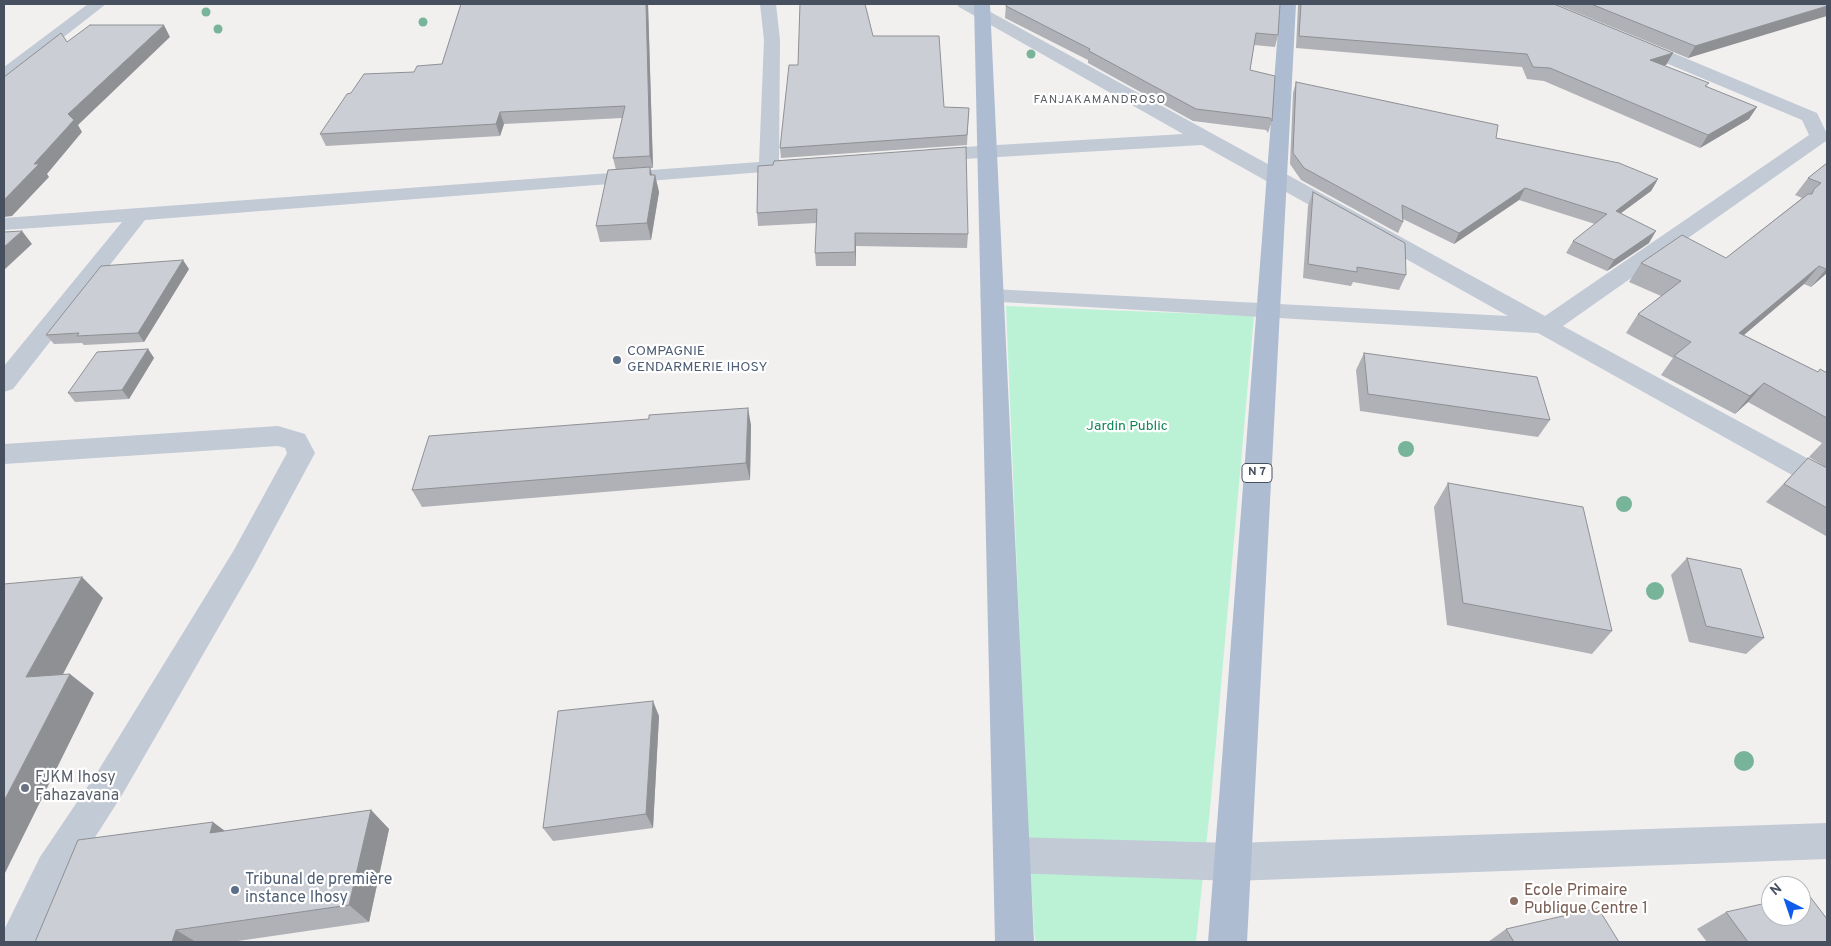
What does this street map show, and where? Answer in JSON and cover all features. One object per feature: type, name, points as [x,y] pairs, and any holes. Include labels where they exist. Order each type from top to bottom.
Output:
[{"type":"main road","name":"N 7","points":[[1227,942],[1288,4]]},
{"type":"main road","points":[[976,7],[986,151],[1015,942]]},
{"type":"street","points":[[4,75],[98,4]]},
{"type":"street","points":[[768,4],[772,40],[769,167]]},
{"type":"street","points":[[976,7],[1205,139],[1827,482]]},
{"type":"street","points":[[992,296],[1546,326],[1819,136],[1819,113],[1622,38]]},
{"type":"street","points":[[908,157],[1205,139]]},
{"type":"street","points":[[4,224],[819,164]]},
{"type":"street","points":[[4,383],[138,214]]},
{"type":"street","points":[[4,454],[278,436],[296,441],[301,453],[244,558],[120,766],[52,870],[19,942]]},
{"type":"street","points":[[1012,855],[1233,862],[1827,841]]},
{"type":"green space","name":"Jardin Public","points":[[1006,306],[1254,316],[1210,809],[1196,942],[1035,942],[1028,835]]},
{"type":"building","points":[[461,4],[646,4],[650,156],[613,158],[625,106],[500,112],[496,124],[320,134],[347,94],[351,93],[364,74],[414,72],[417,66],[442,64]]},
{"type":"building","points":[[800,4],[865,4],[873,36],[939,36],[944,107],[969,108],[967,135],[780,148],[789,65],[798,65]]},
{"type":"building","points":[[1006,4],[1280,4],[1278,35],[1256,33],[1250,70],[1275,76],[1272,121],[1270,118],[1196,109],[1089,51],[1090,49],[1006,6]]},
{"type":"building","points":[[1301,4],[1554,4],[1673,53],[1650,60],[1709,83],[1705,86],[1757,107],[1708,135],[1550,68],[1533,67],[1527,54],[1299,36]]},
{"type":"building","points":[[1591,4],[1827,4],[1827,6],[1695,46]]},
{"type":"building","points":[[90,25],[164,25],[68,114],[74,120],[34,164],[39,164],[4,200],[4,77],[61,33],[67,42]]},
{"type":"building","points":[[1296,82],[1498,125],[1496,138],[1619,163],[1658,179],[1616,211],[1656,231],[1614,260],[1573,241],[1607,214],[1525,188],[1459,233],[1402,205],[1403,222],[1304,168],[1293,153]]},
{"type":"building","points":[[966,147],[968,234],[855,233],[855,252],[815,253],[817,209],[757,213],[758,166],[773,165],[774,161]]},
{"type":"building","points":[[1827,163],[1827,268],[1819,266],[1739,333],[1818,372],[1820,369],[1827,373],[1827,418],[1764,383],[1750,396],[1674,356],[1691,342],[1638,314],[1681,281],[1641,263],[1682,235],[1726,258],[1808,194],[1812,194],[1814,189],[1821,183],[1808,178]]},
{"type":"building","points":[[650,167],[650,175],[655,175],[647,223],[596,226],[608,170]]},
{"type":"building","points":[[1313,192],[1405,243],[1406,275],[1357,267],[1357,272],[1308,264]]},
{"type":"building","points":[[22,231],[4,247],[4,232]]},
{"type":"building","points":[[183,260],[138,333],[77,336],[79,333],[46,335],[101,266]]},
{"type":"building","points":[[148,349],[122,390],[68,393],[97,352]]},
{"type":"building","points":[[1364,353],[1537,377],[1550,420],[1368,394]]},
{"type":"building","points":[[748,408],[746,463],[412,490],[429,436],[649,419],[649,415]]},
{"type":"building","points":[[1808,458],[1827,468],[1827,508],[1784,484]]},
{"type":"building","points":[[1448,483],[1583,507],[1612,631],[1463,603]]},
{"type":"building","points":[[1687,558],[1741,569],[1764,638],[1706,626]]},
{"type":"building","points":[[82,577],[26,677],[70,674],[4,801],[4,584]]},
{"type":"building","points":[[653,701],[646,814],[543,828],[558,711]]},
{"type":"building","name":"Tribunal de première instance Ihosy","points":[[371,810],[349,905],[176,930],[172,942],[35,942],[78,840],[213,822],[210,833]]},
{"type":"building","points":[[1811,898],[1827,919],[1827,942],[1748,942],[1726,912],[1761,904],[1761,926],[1811,926]]},
{"type":"building","points":[[1598,908],[1619,942],[1514,942],[1506,929]]},
{"type":"place","name":"COMPAGNIE GENDARMERIE IHOSY","points":[[617,360]]},
{"type":"place","name":"FJKM Ihosy Fahazavana","points":[[25,788]]},
{"type":"place","name":"Tribunal de première instance Ihosy","points":[[235,890]]},
{"type":"place","name":"Ecole Primaire Publique Centre 1","points":[[1514,901]]},
{"type":"district","name":"FANJAKAMANDROSO","points":[[1100,101]]}]
